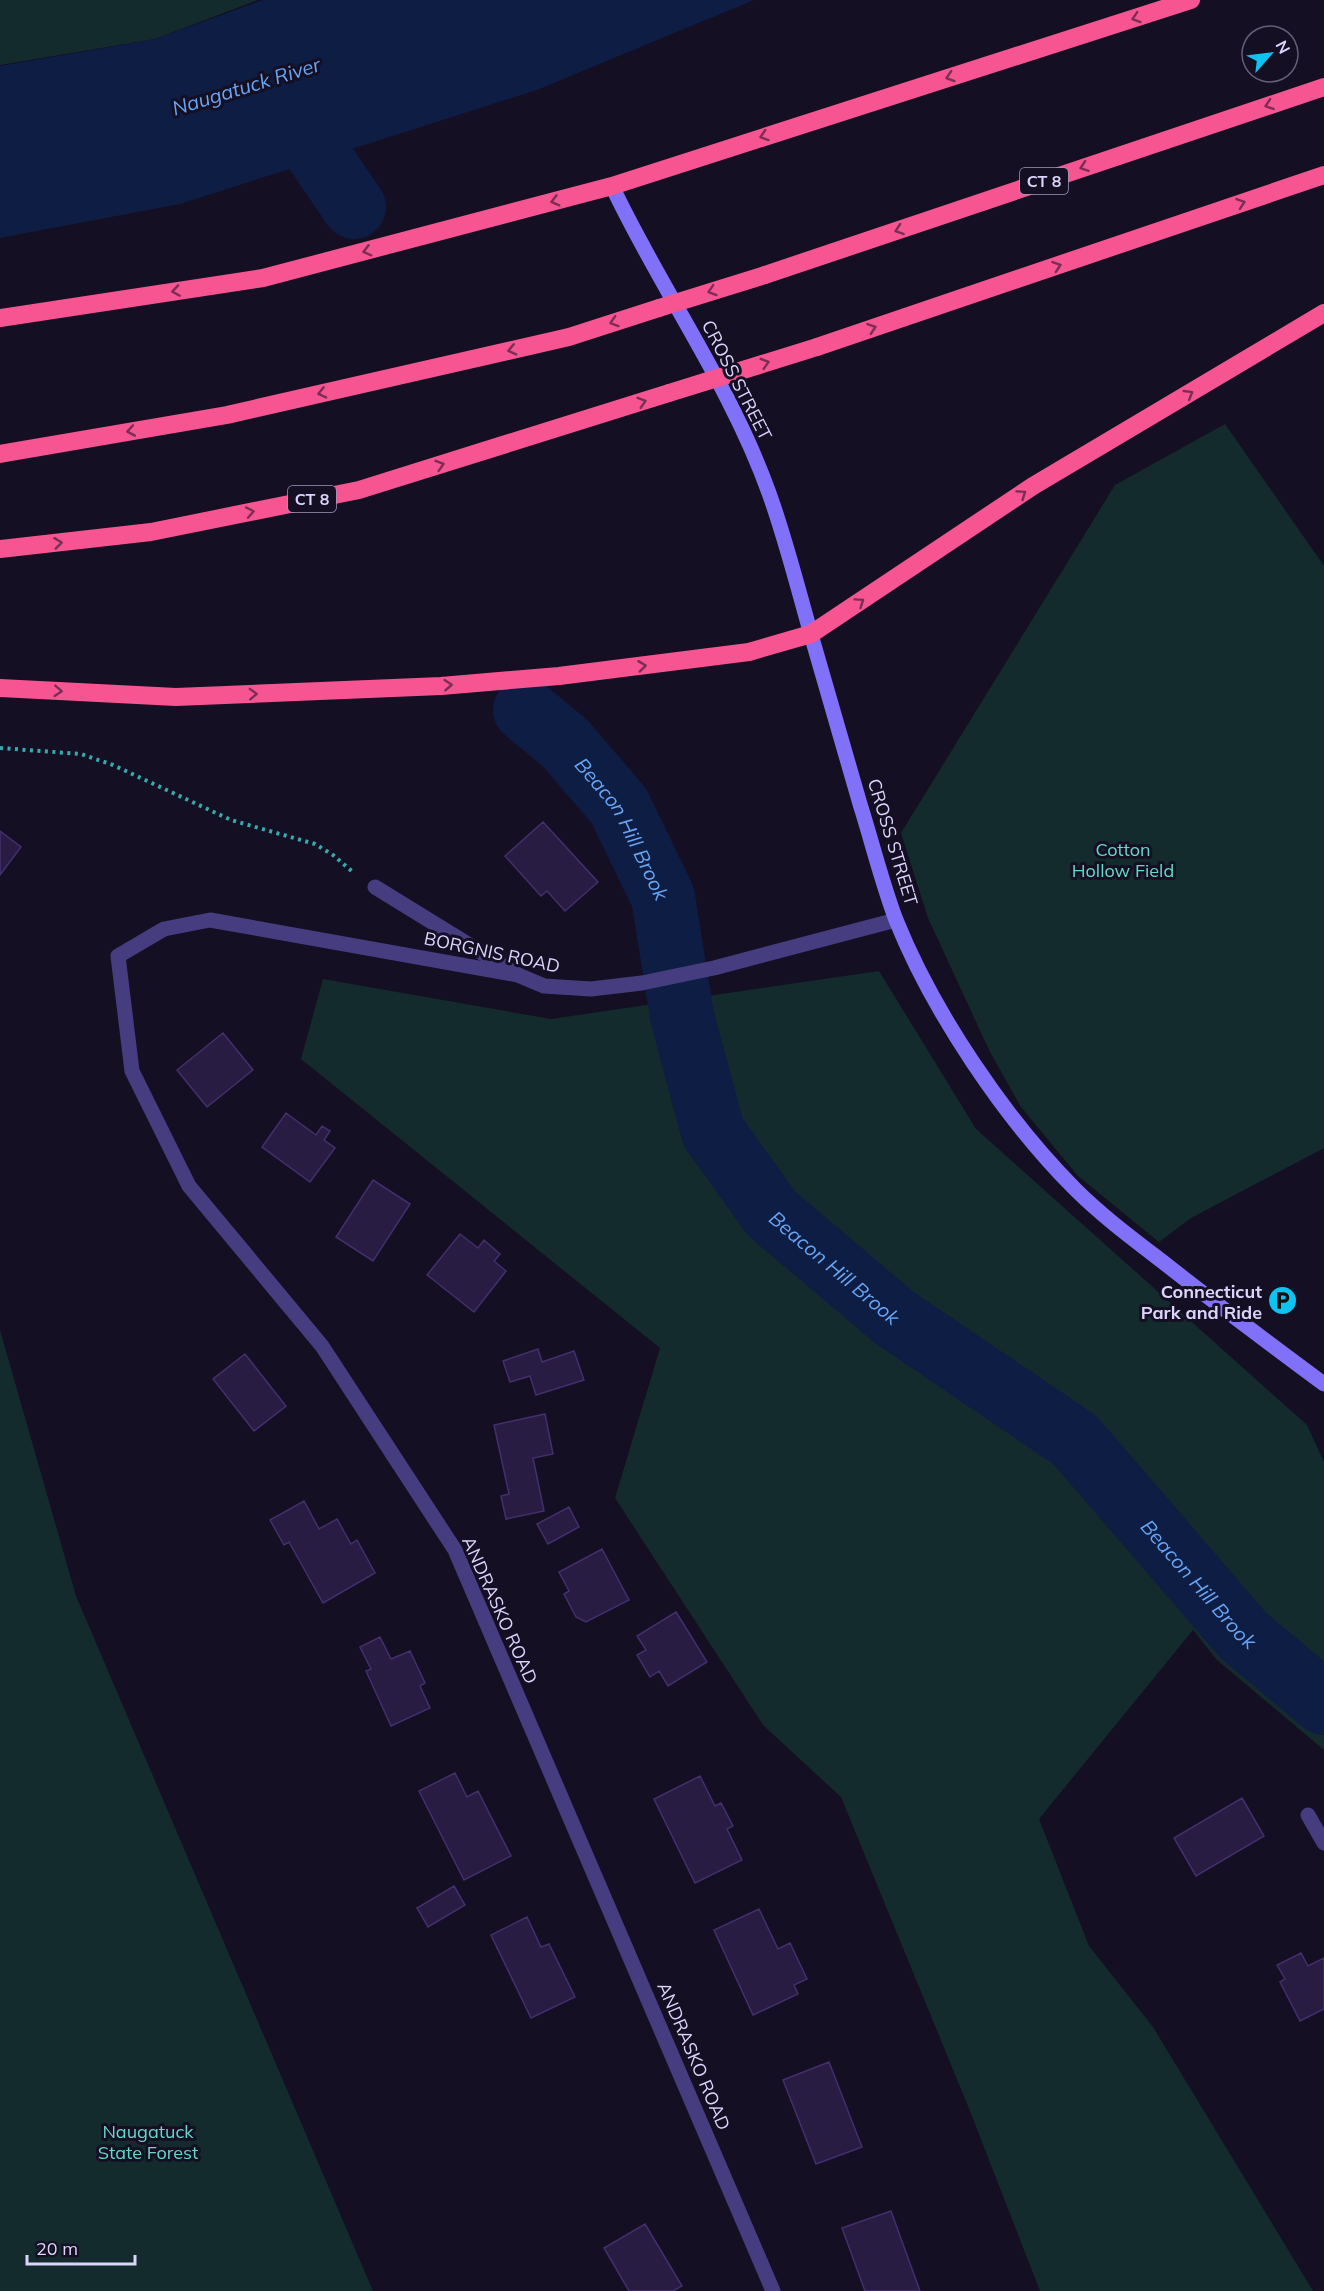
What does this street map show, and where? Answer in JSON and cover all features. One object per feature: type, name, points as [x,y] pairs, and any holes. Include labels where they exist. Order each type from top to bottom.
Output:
[{"type":"highway","points":[[0,318],[263,278],[612,186],[1191,0]]},
{"type":"highway","name":"CT 8","points":[[0,454],[227,415],[569,337],[765,274],[1324,87]]},
{"type":"highway","name":"CT 8","points":[[0,549],[150,532],[359,490],[817,347],[1324,175]]},
{"type":"highway","points":[[0,688],[176,697],[441,686],[559,676],[750,652],[811,634],[1033,486],[1324,313]]},
{"type":"street","name":"CROSS STREET","points":[[612,186],[631,228],[740,420],[769,493],[874,852],[897,920],[924,978],[961,1042],[999,1099],[1035,1145],[1076,1190],[1120,1228],[1324,1384]]},
{"type":"street","points":[[375,887],[518,975]]},
{"type":"street","name":"BORGNIS ROAD","points":[[118,956],[164,929],[210,920],[518,975],[544,986],[591,989],[642,983],[714,968],[897,920]]},
{"type":"street","name":"ANDRASKO ROAD","points":[[118,956],[132,1071],[189,1186],[322,1346],[455,1550],[773,2291]]},
{"type":"street","points":[[1308,1815],[1324,1843]]},
{"type":"path","points":[[0,748],[81,754],[113,765],[231,820],[315,844],[333,855],[359,878],[375,887]]},
{"type":"green space","points":[[0,0],[258,0],[155,39],[0,65]]},
{"type":"green space","name":"Cotton Hollow Field","points":[[1225,424],[1324,566],[1324,1148],[1191,1218],[1159,1242],[1078,1176],[1021,1107],[990,1052],[928,918],[901,833],[1115,485]]},
{"type":"green space","points":[[879,971],[976,1129],[1307,1425],[1324,1462],[1324,1750],[1217,1660],[1193,1630],[1039,1819],[1089,1946],[1153,2027],[1313,2291],[1040,2291],[970,2111],[841,1797],[763,1725],[615,1498],[660,1348],[301,1059],[323,979],[551,1019]]},
{"type":"green space","name":"Naugatuck State Forest","points":[[0,1330],[76,1596],[373,2291],[0,2291]]},
{"type":"water","name":"Naugatuck River","points":[[263,0],[754,0],[537,90],[180,204],[0,238],[0,66],[155,39]]},
{"type":"building","points":[[543,822],[598,882],[565,911],[547,891],[541,896],[505,856]]},
{"type":"building","points":[[0,831],[21,847],[0,875]]},
{"type":"building","points":[[223,1033],[253,1070],[207,1107],[177,1070]]},
{"type":"building","points":[[286,1113],[316,1135],[322,1126],[330,1131],[324,1140],[335,1148],[310,1182],[262,1147]]},
{"type":"building","points":[[373,1180],[410,1204],[373,1261],[336,1237]]},
{"type":"building","points":[[460,1234],[478,1248],[484,1240],[500,1254],[494,1261],[506,1271],[474,1312],[427,1275]]},
{"type":"building","points":[[538,1349],[542,1362],[574,1351],[584,1380],[536,1395],[530,1376],[510,1382],[503,1361]]},
{"type":"building","points":[[245,1354],[286,1406],[254,1431],[213,1379]]},
{"type":"building","points":[[545,1414],[553,1454],[533,1458],[544,1511],[506,1519],[501,1496],[509,1494],[494,1425]]},
{"type":"building","points":[[304,1501],[319,1529],[337,1519],[351,1544],[357,1540],[375,1573],[323,1603],[289,1542],[284,1545],[270,1520]]},
{"type":"building","points":[[569,1507],[579,1527],[548,1544],[537,1524]]},
{"type":"building","points":[[602,1549],[629,1600],[586,1622],[576,1617],[564,1594],[569,1591],[559,1572]]},
{"type":"building","points":[[676,1612],[707,1662],[668,1686],[659,1671],[650,1677],[637,1655],[646,1650],[637,1636]]},
{"type":"building","points":[[380,1637],[391,1659],[410,1651],[425,1683],[420,1686],[430,1708],[391,1726],[366,1671],[371,1669],[360,1647]]},
{"type":"building","points":[[455,1773],[467,1797],[478,1791],[511,1856],[464,1880],[419,1791]]},
{"type":"building","points":[[700,1776],[715,1806],[721,1803],[733,1826],[727,1829],[742,1860],[695,1883],[654,1799]]},
{"type":"building","points":[[1242,1798],[1264,1836],[1196,1876],[1174,1838]]},
{"type":"building","points":[[454,1886],[465,1905],[428,1927],[417,1908]]},
{"type":"building","points":[[759,1909],[778,1949],[790,1943],[807,1979],[794,1985],[798,1994],[753,2015],[714,1930]]},
{"type":"building","points":[[527,1917],[541,1947],[549,1944],[575,1997],[531,2018],[491,1935]]},
{"type":"building","points":[[1301,1953],[1308,1966],[1324,1958],[1324,2009],[1300,2021],[1280,1982],[1285,1979],[1277,1965]]},
{"type":"building","points":[[829,2062],[862,2147],[816,2164],[783,2080]]},
{"type":"building","points":[[891,2211],[920,2291],[865,2291],[842,2228]]},
{"type":"building","points":[[645,2224],[682,2286],[673,2291],[629,2291],[604,2248]]},
{"type":"waterway","name":"Beacon Hill Brook","points":[[271,85],[354,207]]},
{"type":"waterway","name":"Beacon Hill Brook","points":[[525,710],[565,743],[619,806],[663,897],[682,1016],[713,1132],[772,1214],[895,1318],[1075,1440],[1243,1635],[1324,1703]]},
{"type":"place","name":"Connecticut Park and Ride","points":[[1283,1301]]}]
